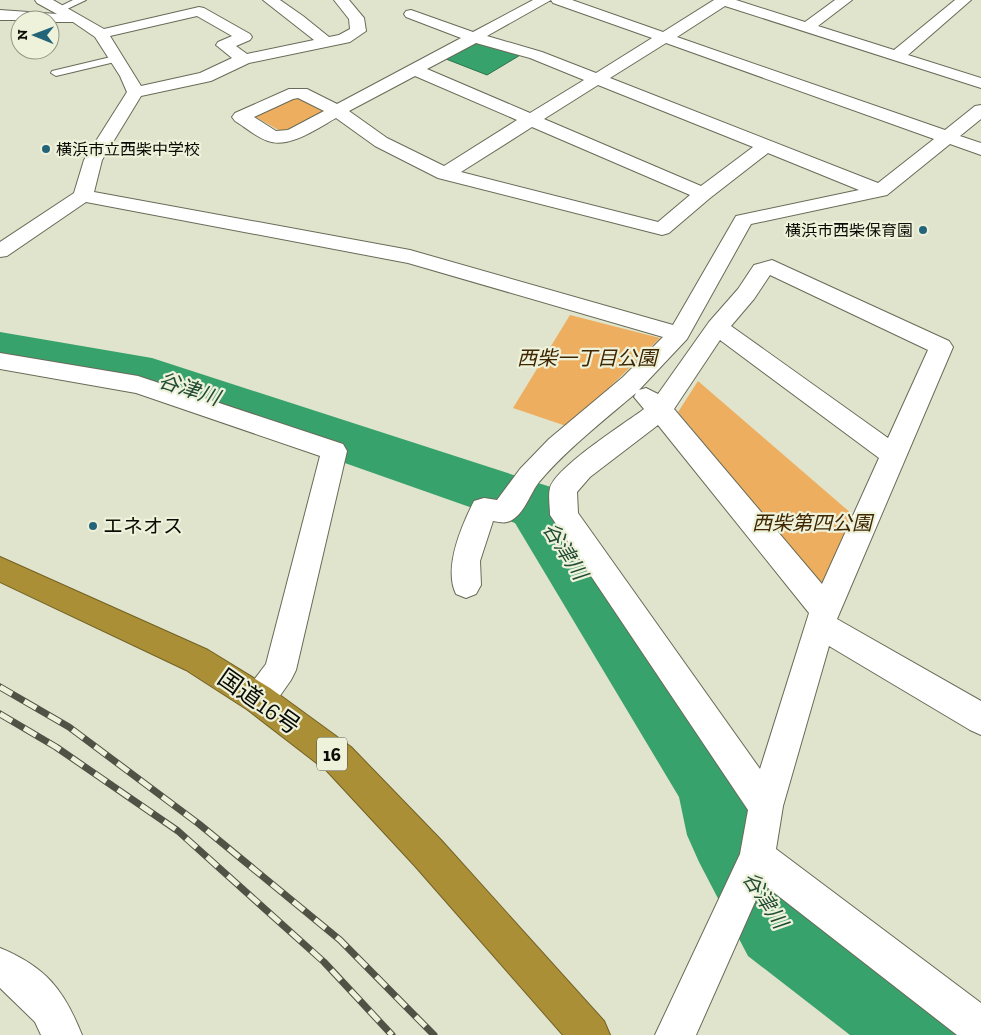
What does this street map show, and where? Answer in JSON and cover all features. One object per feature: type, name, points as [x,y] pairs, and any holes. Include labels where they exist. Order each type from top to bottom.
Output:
[{"type":"highway","name":"国道16号","points":[[0,569],[197,660],[259,699],[339,759],[428,853],[590,1035]]},
{"type":"street","points":[[42,0],[80,20],[101,34],[115,59],[128,76],[135,92]]},
{"type":"street","points":[[270,0],[298,19],[325,42]]},
{"type":"street","points":[[0,251],[84,196],[93,160],[135,92],[205,77],[244,58],[344,39],[358,31],[356,18],[341,0]]},
{"type":"street","points":[[544,0],[472,37],[337,112],[292,135],[273,137],[241,117],[289,94],[301,94],[337,112],[381,142],[445,174],[662,229],[703,194],[767,145]]},
{"type":"street","points":[[558,0],[981,149]]},
{"type":"street","points":[[445,174],[530,119],[665,39],[723,0],[981,84]]},
{"type":"street","points":[[807,27],[845,0]]},
{"type":"street","points":[[897,56],[964,0]]},
{"type":"street","points":[[101,34],[199,11],[244,37],[224,45],[244,58]]},
{"type":"street","points":[[411,14],[472,37],[536,55],[880,191]]},
{"type":"street","points":[[0,15],[80,20]]},
{"type":"street","points":[[414,69],[703,194]]},
{"type":"street","points":[[466,585],[466,561],[484,508],[503,512],[516,497],[529,476],[558,446],[632,383],[679,334],[743,220],[880,191],[981,110]]},
{"type":"street","points":[[84,196],[410,257],[679,334]]},
{"type":"street","points":[[675,1035],[757,858],[766,806],[822,618],[940,347],[772,267],[762,270],[746,294],[717,327],[660,410],[581,470],[563,489],[564,515],[766,806]]},
{"type":"street","points":[[717,327],[893,455]]},
{"type":"street","points":[[0,361],[138,385],[334,451],[280,670],[259,699]]},
{"type":"street","points":[[632,383],[660,410],[822,618],[981,719]]},
{"type":"street","points":[[757,858],[981,1028]]},
{"type":"street","points":[[0,967],[16,975],[49,1008],[62,1035]]},
{"type":"lane","points":[[60,9],[81,0]]},
{"type":"lane","points":[[56,73],[76,73],[115,59]]},
{"type":"green space","points":[[296,97],[324,112],[282,132],[254,116]]},
{"type":"green space","name":"西柴一丁目公園","points":[[570,315],[660,338],[569,427],[513,408]]},
{"type":"green space","name":"西柴第四公園","points":[[698,381],[852,514],[822,586],[678,412]]},
{"type":"shaded area","points":[[480,43],[522,54],[487,75],[446,59],[473,44]]},
{"type":"waterway","name":"谷津川","points":[[0,349],[152,376],[536,506],[713,784],[726,835],[777,927],[921,1035]]},
{"type":"railway","points":[[0,687],[69,727],[199,824],[340,940],[434,1035]]},
{"type":"railway","points":[[0,714],[56,747],[178,831],[324,962],[392,1035]]},
{"type":"place","name":"横浜市立西柴中学校","points":[[46,149]]},
{"type":"place","name":"横浜市西柴保育園","points":[[923,230]]},
{"type":"place","name":"エネオス","points":[[93,526]]}]
